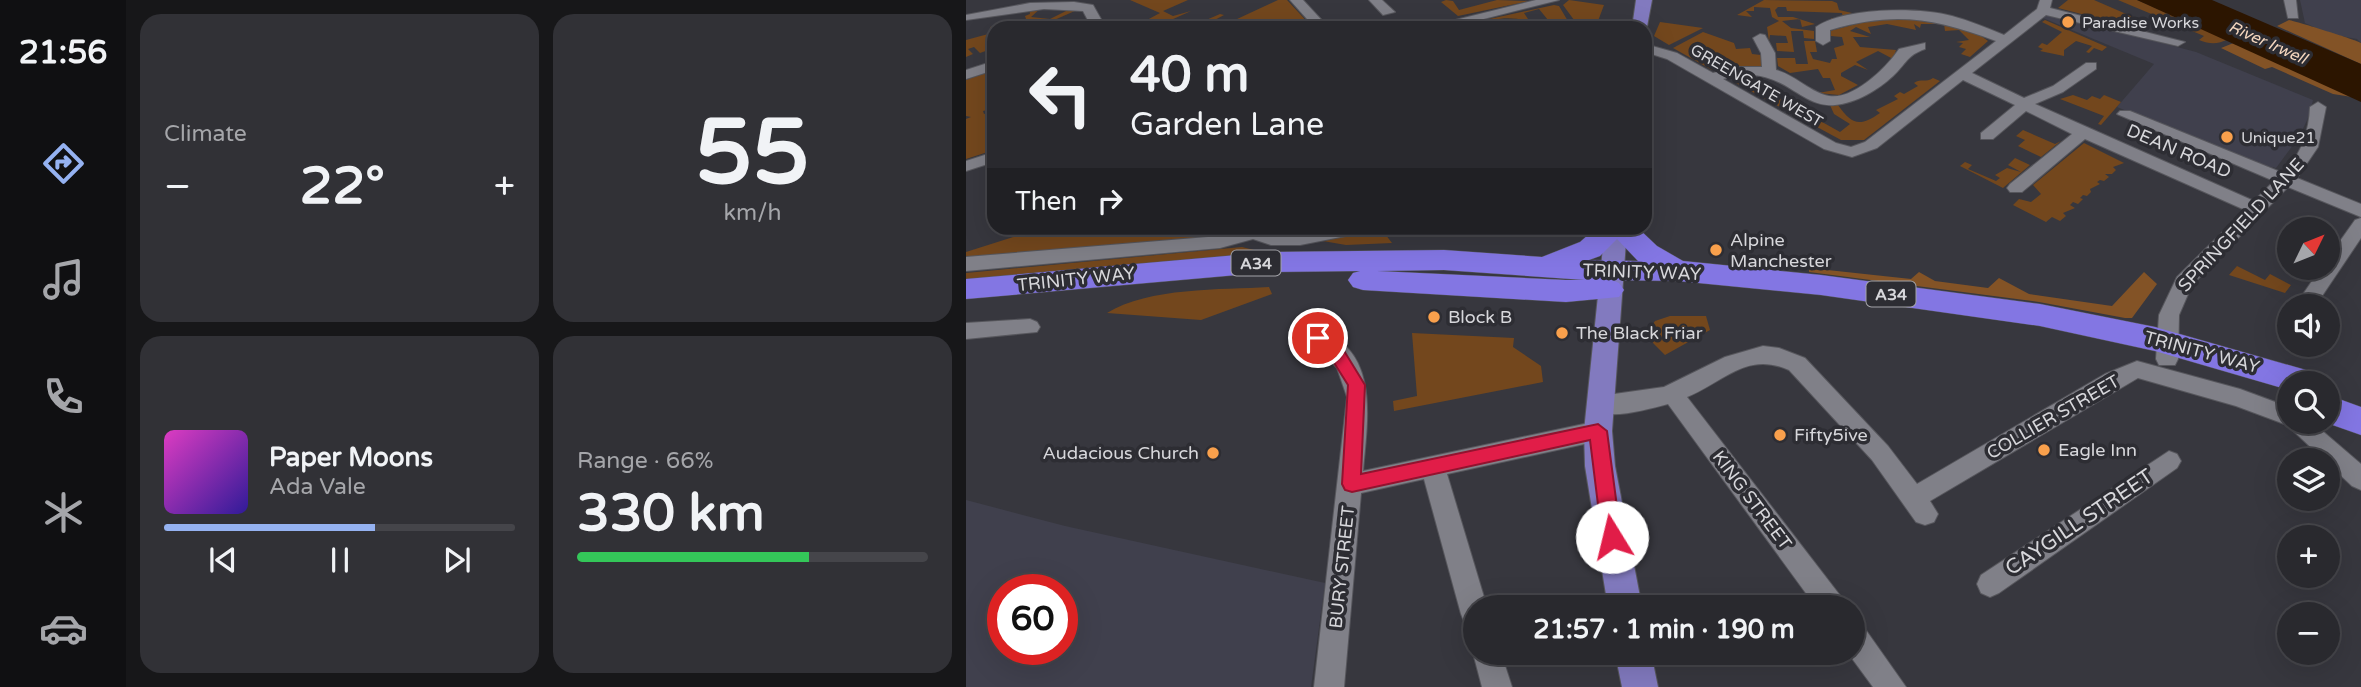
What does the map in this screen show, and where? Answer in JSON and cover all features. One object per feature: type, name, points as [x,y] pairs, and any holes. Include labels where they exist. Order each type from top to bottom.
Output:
[{"type":"highway","points":[[1547,266],[1590,249],[1606,235]]},
{"type":"highway","points":[[1629,235],[1647,253],[1678,271]]},
{"type":"highway","name":"TRINITY WAY","points":[[966,289],[1270,262],[1444,260],[1547,266],[1612,280],[1952,319],[2167,351],[2277,376]]},
{"type":"highway","name":"TRINITY WAY","points":[[966,308],[1282,280],[1342,279],[1566,290],[1612,280],[1678,271],[1972,304],[2098,326],[2167,351],[2277,405]]},
{"type":"highway","points":[[2340,394],[2361,401]]},
{"type":"highway","points":[[2340,413],[2361,421]]},
{"type":"main road","points":[[1641,21],[1644,0]]},
{"type":"main road","points":[[1614,235],[1599,418],[1600,466],[1623,595]]},
{"type":"main road","points":[[1635,665],[1640,687]]},
{"type":"street","points":[[1296,0],[1316,21]]},
{"type":"street","points":[[1375,0],[1388,12]]},
{"type":"street","points":[[1461,21],[1553,0]]},
{"type":"street","points":[[2290,0],[2293,16]]},
{"type":"street","points":[[971,19],[1026,5],[1063,2],[1088,8],[1095,21]]},
{"type":"street","points":[[1961,74],[2006,40],[2044,5],[2178,42]]},
{"type":"street","points":[[1824,41],[1821,30],[1825,27],[1871,15],[1937,17],[2006,40]]},
{"type":"street","points":[[1760,38],[1768,53],[1769,73]]},
{"type":"street","points":[[1712,79],[1729,73],[1769,73],[1787,78],[1815,97],[1839,100],[1885,77],[1895,68],[1904,52],[1920,46]]},
{"type":"street","name":"GREENGATE WEST","points":[[1652,50],[1672,56],[1830,146],[1852,152],[1871,145],[1961,74]]},
{"type":"street","points":[[1987,136],[2025,104],[2058,89],[2091,66]]},
{"type":"street","points":[[966,75],[987,68]]},
{"type":"street","name":"DEAN ROAD","points":[[1961,74],[2083,133],[2258,209]]},
{"type":"street","name":"SPRINGFIELD LANE","points":[[2167,351],[2172,302],[2184,282],[2287,180],[2309,151],[2316,130],[2318,107]]},
{"type":"street","points":[[2126,114],[2361,211]]},
{"type":"street","points":[[2016,188],[2083,133]]},
{"type":"street","points":[[966,166],[987,159]]},
{"type":"street","points":[[2313,294],[2361,224]]},
{"type":"street","points":[[966,264],[1220,242],[1238,235]]},
{"type":"street","points":[[1260,235],[1266,238],[1290,239],[1314,235]]},
{"type":"street","points":[[966,331],[1030,327]]},
{"type":"street","name":"BURY STREET","points":[[1318,338],[1332,345],[1357,385],[1352,484],[1329,687]]},
{"type":"street","name":"COLLIER STREET","points":[[1672,393],[1748,356],[1763,352],[1782,356],[1797,364],[1880,453],[1919,507],[2022,434],[2113,380],[2137,369],[2277,408]]},
{"type":"street","points":[[1352,484],[1433,468],[1599,418],[1625,404],[1672,393]]},
{"type":"street","name":"KING STREET","points":[[1672,393],[1823,595]]},
{"type":"street","points":[[2313,434],[2354,473]]},
{"type":"street","name":"CAYGILL STREET","points":[[1990,584],[2169,461]]},
{"type":"street","points":[[1433,468],[1470,595]]},
{"type":"street","points":[[1865,652],[1891,687]]},
{"type":"street","points":[[1491,665],[1497,687]]},
{"type":"shaded area","points":[[1130,0],[1188,0],[1163,11],[1173,16],[1191,11],[1173,21],[1147,20],[1160,13]]},
{"type":"shaded area","points":[[1278,0],[1287,0],[1306,21],[1233,21]]},
{"type":"shaded area","points":[[1497,0],[1529,1],[1458,16],[1441,2],[1453,1],[1459,10]]},
{"type":"shaded area","points":[[1569,0],[1604,5],[1598,21],[1575,21],[1563,5]]},
{"type":"shaded area","points":[[1764,0],[1832,1],[1837,3],[1839,10],[1852,13],[1843,17],[1842,13],[1787,11],[1786,7],[1778,7],[1775,10],[1778,17],[1799,19],[1782,21],[1791,28],[1814,31],[1814,39],[1804,38],[1803,31],[1791,31],[1794,52],[1777,51],[1776,43],[1788,43],[1786,36],[1770,35],[1769,41],[1767,27],[1779,21],[1772,17],[1770,8],[1754,7],[1754,11],[1746,11],[1752,17],[1737,15]]},
{"type":"shaded area","points":[[2068,0],[2094,0],[2147,23],[2140,29],[2058,8]]},
{"type":"shaded area","points":[[2118,0],[2137,0],[2229,39],[2214,43],[2204,42],[2199,40],[2204,36]]},
{"type":"shaded area","points":[[2300,0],[2361,0],[2361,43],[2357,39],[2329,34],[2305,23]]},
{"type":"shaded area","points":[[1554,5],[1559,6],[1568,21],[1548,20],[1539,9],[1524,13],[1529,21],[1508,18],[1480,21]]},
{"type":"shaded area","points":[[1042,7],[1031,17],[1050,19],[1072,8],[1077,10],[1052,21],[1017,21],[1026,19],[1025,16],[1030,14],[1029,8]]},
{"type":"shaded area","points":[[2048,13],[2196,52],[2313,100],[2309,116],[2299,137],[2276,168],[2262,165],[2117,107],[2154,64],[2043,18]]},
{"type":"shaded area","points":[[1220,14],[1224,15],[1213,21],[1204,21]]},
{"type":"shaded area","points":[[1800,19],[1815,24],[1802,27]]},
{"type":"shaded area","points":[[1875,19],[1934,21],[1963,28],[1988,41],[1970,57],[1961,54],[1966,49],[1959,47],[1963,43],[1956,42],[1969,40],[1959,30],[1945,31],[1944,24],[1921,24],[1920,28],[1914,24],[1916,30],[1887,24],[1868,27],[1871,34],[1856,27],[1850,31],[1870,37],[1853,37],[1860,47],[1896,50],[1893,59],[1878,51],[1856,62],[1868,70],[1855,65],[1841,73],[1841,76],[1858,85],[1839,95],[1818,93],[1835,90],[1830,78],[1823,78],[1818,69],[1790,73],[1778,66],[1777,58],[1795,58],[1796,64],[1808,64],[1804,41],[1815,41],[1817,52],[1810,52],[1813,59],[1830,63],[1832,59],[1837,59],[1834,48],[1844,45],[1842,37],[1831,36],[1830,31]]},
{"type":"shaded area","points":[[2045,20],[2107,47],[2102,51],[2094,48],[2089,53],[2086,52],[2092,46],[2076,41],[2064,50],[2064,56],[2040,51],[2043,49],[2038,47],[2042,43],[2047,45],[2062,32],[2042,22]]},
{"type":"shaded area","points":[[2289,20],[2361,43],[2361,64],[2277,26]]},
{"type":"shaded area","points":[[1660,22],[1703,28],[1669,45],[1654,36]]},
{"type":"shaded area","points":[[1703,32],[1734,43],[1736,49],[1750,48],[1752,54],[1761,55],[1762,65],[1712,70],[1673,48]]},
{"type":"shaded area","points":[[987,34],[987,50],[980,53],[974,47],[968,49],[973,54],[966,57],[966,40]]},
{"type":"shaded area","points":[[2236,42],[2352,97],[2333,94],[2272,67],[2265,69],[2221,48]]},
{"type":"shaded area","points":[[987,72],[987,110],[983,111],[984,114],[987,113],[987,152],[966,159],[966,119],[971,117],[966,116],[966,80]]},
{"type":"shaded area","points":[[1744,76],[1761,85],[1755,88],[1773,98],[1776,96],[1840,132],[1850,124],[1834,114],[1830,105],[1838,105],[1852,120],[1862,122],[1880,113],[1876,110],[1898,99],[1894,96],[1900,92],[1904,94],[1918,86],[1914,83],[1933,78],[1940,81],[1864,140],[1841,140],[1736,83]]},
{"type":"shaded area","points":[[2073,95],[2087,100],[2092,96],[2100,99],[2104,95],[2121,102],[2101,125],[2098,124],[2104,116],[2060,99]]},
{"type":"shaded area","points":[[2023,130],[2055,144],[2061,141],[2041,157],[2018,146],[2025,140],[2016,136]]},
{"type":"shaded area","points":[[2084,143],[2124,163],[2113,167],[2116,170],[2112,174],[2105,174],[2109,177],[2097,182],[2100,184],[2090,189],[2091,192],[2087,196],[2083,195],[2078,204],[2073,202],[2070,205],[2075,208],[2063,213],[2066,216],[2060,221],[2052,217],[2046,222],[2013,205],[2019,199],[2031,202],[2041,194],[2033,185]]},
{"type":"shaded area","points":[[2015,158],[2030,165],[2003,188],[1960,166],[1965,162],[1972,165],[1968,169],[1996,181],[2000,178],[1995,175],[2007,168],[2021,172],[2008,165]]},
{"type":"shaded area","points":[[1020,235],[1217,235],[966,258],[966,252]]},
{"type":"shaded area","points":[[1338,235],[1386,235],[1392,243],[1346,245],[1317,240]]},
{"type":"shaded area","points":[[1242,247],[1278,256],[966,282],[966,273]]},
{"type":"shaded area","points":[[2237,266],[2265,280],[2270,274],[2291,285],[2285,293],[2229,275]]},
{"type":"shaded area","points":[[1809,268],[1911,279],[1919,272],[1935,281],[1988,288],[1999,278],[2029,294],[2112,306],[2144,272],[2157,284],[2132,318],[2125,318],[2039,302],[1809,272]]},
{"type":"shaded area","points":[[1269,287],[1272,294],[1201,320],[1107,313],[1143,298],[1164,294]]},
{"type":"shaded area","points":[[1670,316],[1706,316],[1710,330],[1665,355],[1653,343],[1648,331],[1655,321]]},
{"type":"shaded area","points":[[1412,333],[1514,338],[1513,347],[1541,366],[1543,382],[1394,411],[1393,401],[1417,396]]},
{"type":"shaded area","points":[[966,500],[1065,526],[1325,583],[1311,687],[966,687]]},
{"type":"water","name":"River Irwell","points":[[2137,0],[2212,0],[2361,64],[2361,102]]},
{"type":"place","name":"Paradise Works","points":[[2068,22]]},
{"type":"place","name":"Unique21","points":[[2227,137]]},
{"type":"place","name":"Alpine Manchester","points":[[1716,250]]},
{"type":"place","name":"Block B","points":[[1434,317]]},
{"type":"place","name":"The Black Friar","points":[[1562,333]]},
{"type":"place","name":"Fifty5ive","points":[[1780,435]]},
{"type":"place","name":"Eagle Inn","points":[[2044,450]]},
{"type":"place","name":"Audacious Church","points":[[1213,453]]},
{"type":"route","points":[[1318,338],[1332,345],[1357,385],[1352,484],[1598,431],[1600,466],[1612,537]]}]
